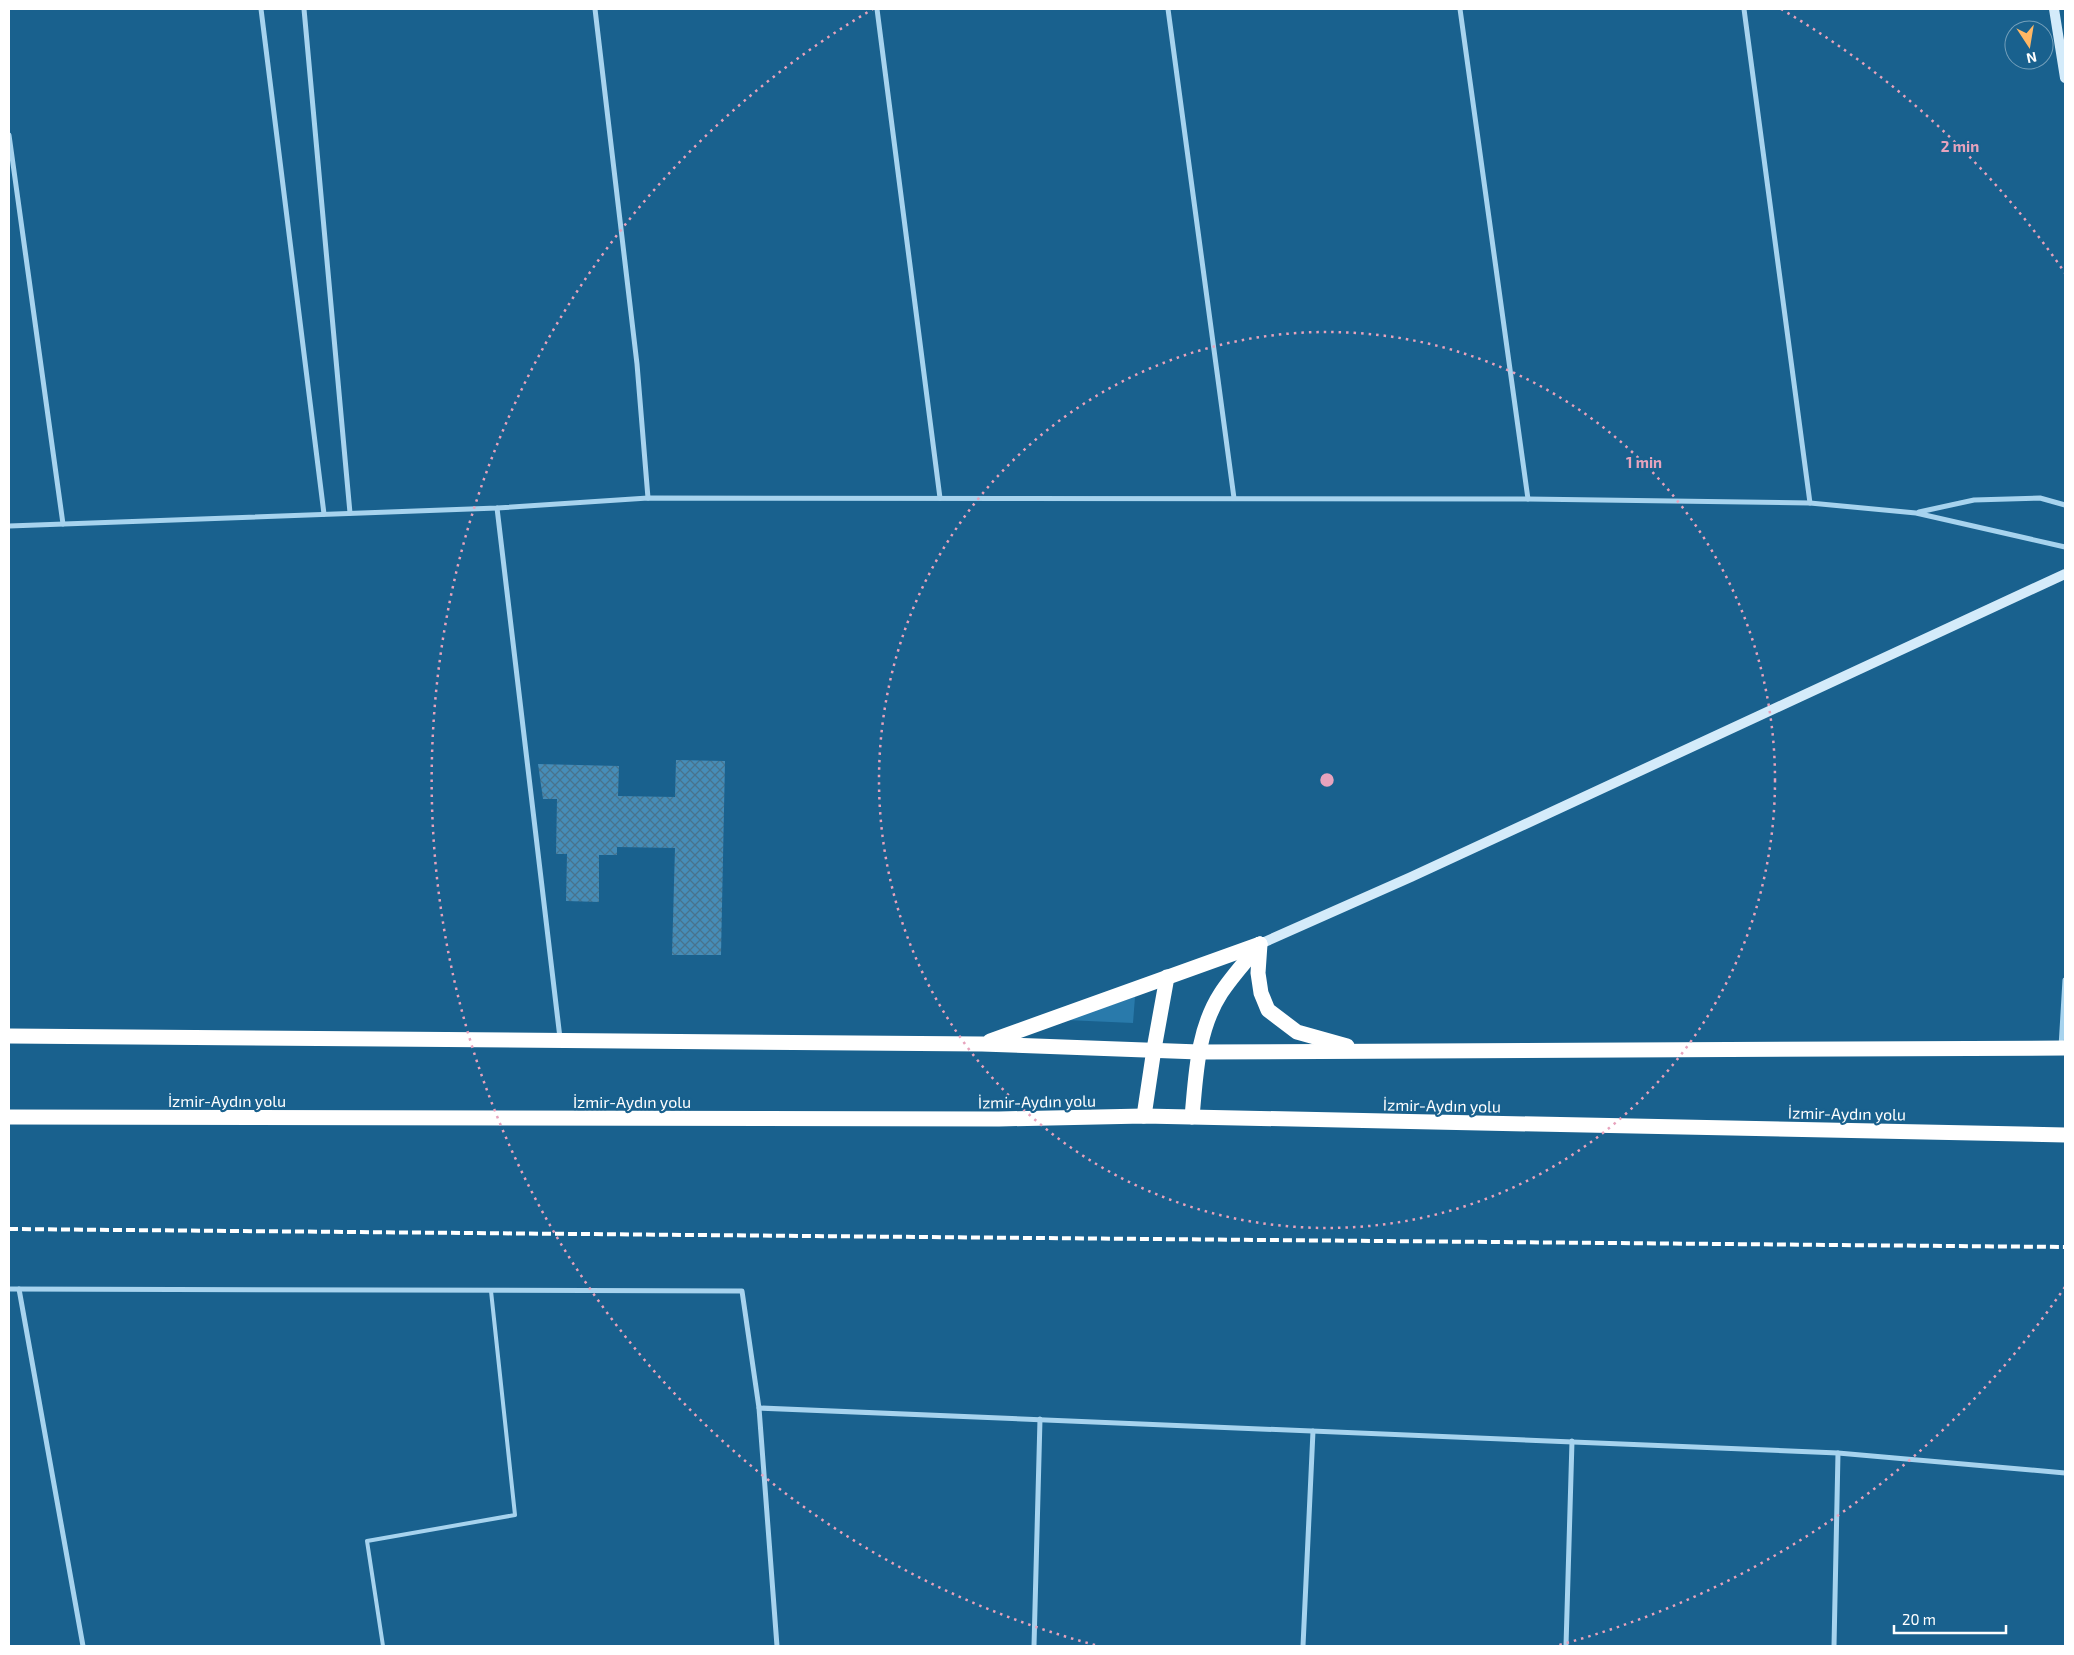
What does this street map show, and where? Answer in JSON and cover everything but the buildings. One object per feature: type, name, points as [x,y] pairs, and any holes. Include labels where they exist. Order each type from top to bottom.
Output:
[{"type":"highway","points":[[982,1044],[1260,944]]},
{"type":"highway","points":[[1260,944],[1258,973],[1261,993],[1268,1010],[1297,1032],[1365,1051]]},
{"type":"highway","points":[[1192,1117],[1199,1052],[1206,1024],[1221,994],[1260,944]]},
{"type":"highway","points":[[1144,1116],[1167,977]]},
{"type":"highway","points":[[9,1036],[982,1044],[1199,1052],[2063,1048]]},
{"type":"highway","name":"İzmir-Aydın yolu","points":[[9,1117],[999,1119],[1144,1116],[2065,1135]]},
{"type":"street","points":[[261,9],[324,514]]},
{"type":"street","points":[[304,9],[350,513]]},
{"type":"street","points":[[595,9],[637,364],[648,498]]},
{"type":"street","points":[[877,9],[940,498]]},
{"type":"street","points":[[1168,9],[1234,498]]},
{"type":"street","points":[[1460,9],[1528,499]]},
{"type":"street","points":[[1744,9],[1810,503]]},
{"type":"street","points":[[2054,9],[2064,58],[2065,78]]},
{"type":"street","points":[[9,135],[63,524]]},
{"type":"street","points":[[9,526],[497,508],[648,498],[1528,499],[1810,503],[1916,513],[2065,547]]},
{"type":"street","points":[[1916,513],[1974,500],[2040,498],[2065,505]]},
{"type":"street","points":[[497,508],[560,1040]]},
{"type":"street","points":[[1260,944],[1411,877],[2065,574]]},
{"type":"street","points":[[2063,1048],[2065,980]]},
{"type":"street","points":[[9,1289],[742,1291],[759,1408],[777,1646]]},
{"type":"street","points":[[19,1289],[83,1646]]},
{"type":"street","points":[[759,1408],[1838,1452],[2065,1473]]},
{"type":"street","points":[[1034,1646],[1040,1419]]},
{"type":"street","points":[[1303,1646],[1313,1431]]},
{"type":"street","points":[[1566,1646],[1572,1441]]},
{"type":"street","points":[[1834,1646],[1838,1452]]},
{"type":"lane","points":[[383,1646],[367,1540],[515,1515],[491,1290]]},
{"type":"shaded area","points":[[1135,997],[1133,1023],[1066,1020]]},
{"type":"railway","points":[[9,1229],[2065,1247]]}]
